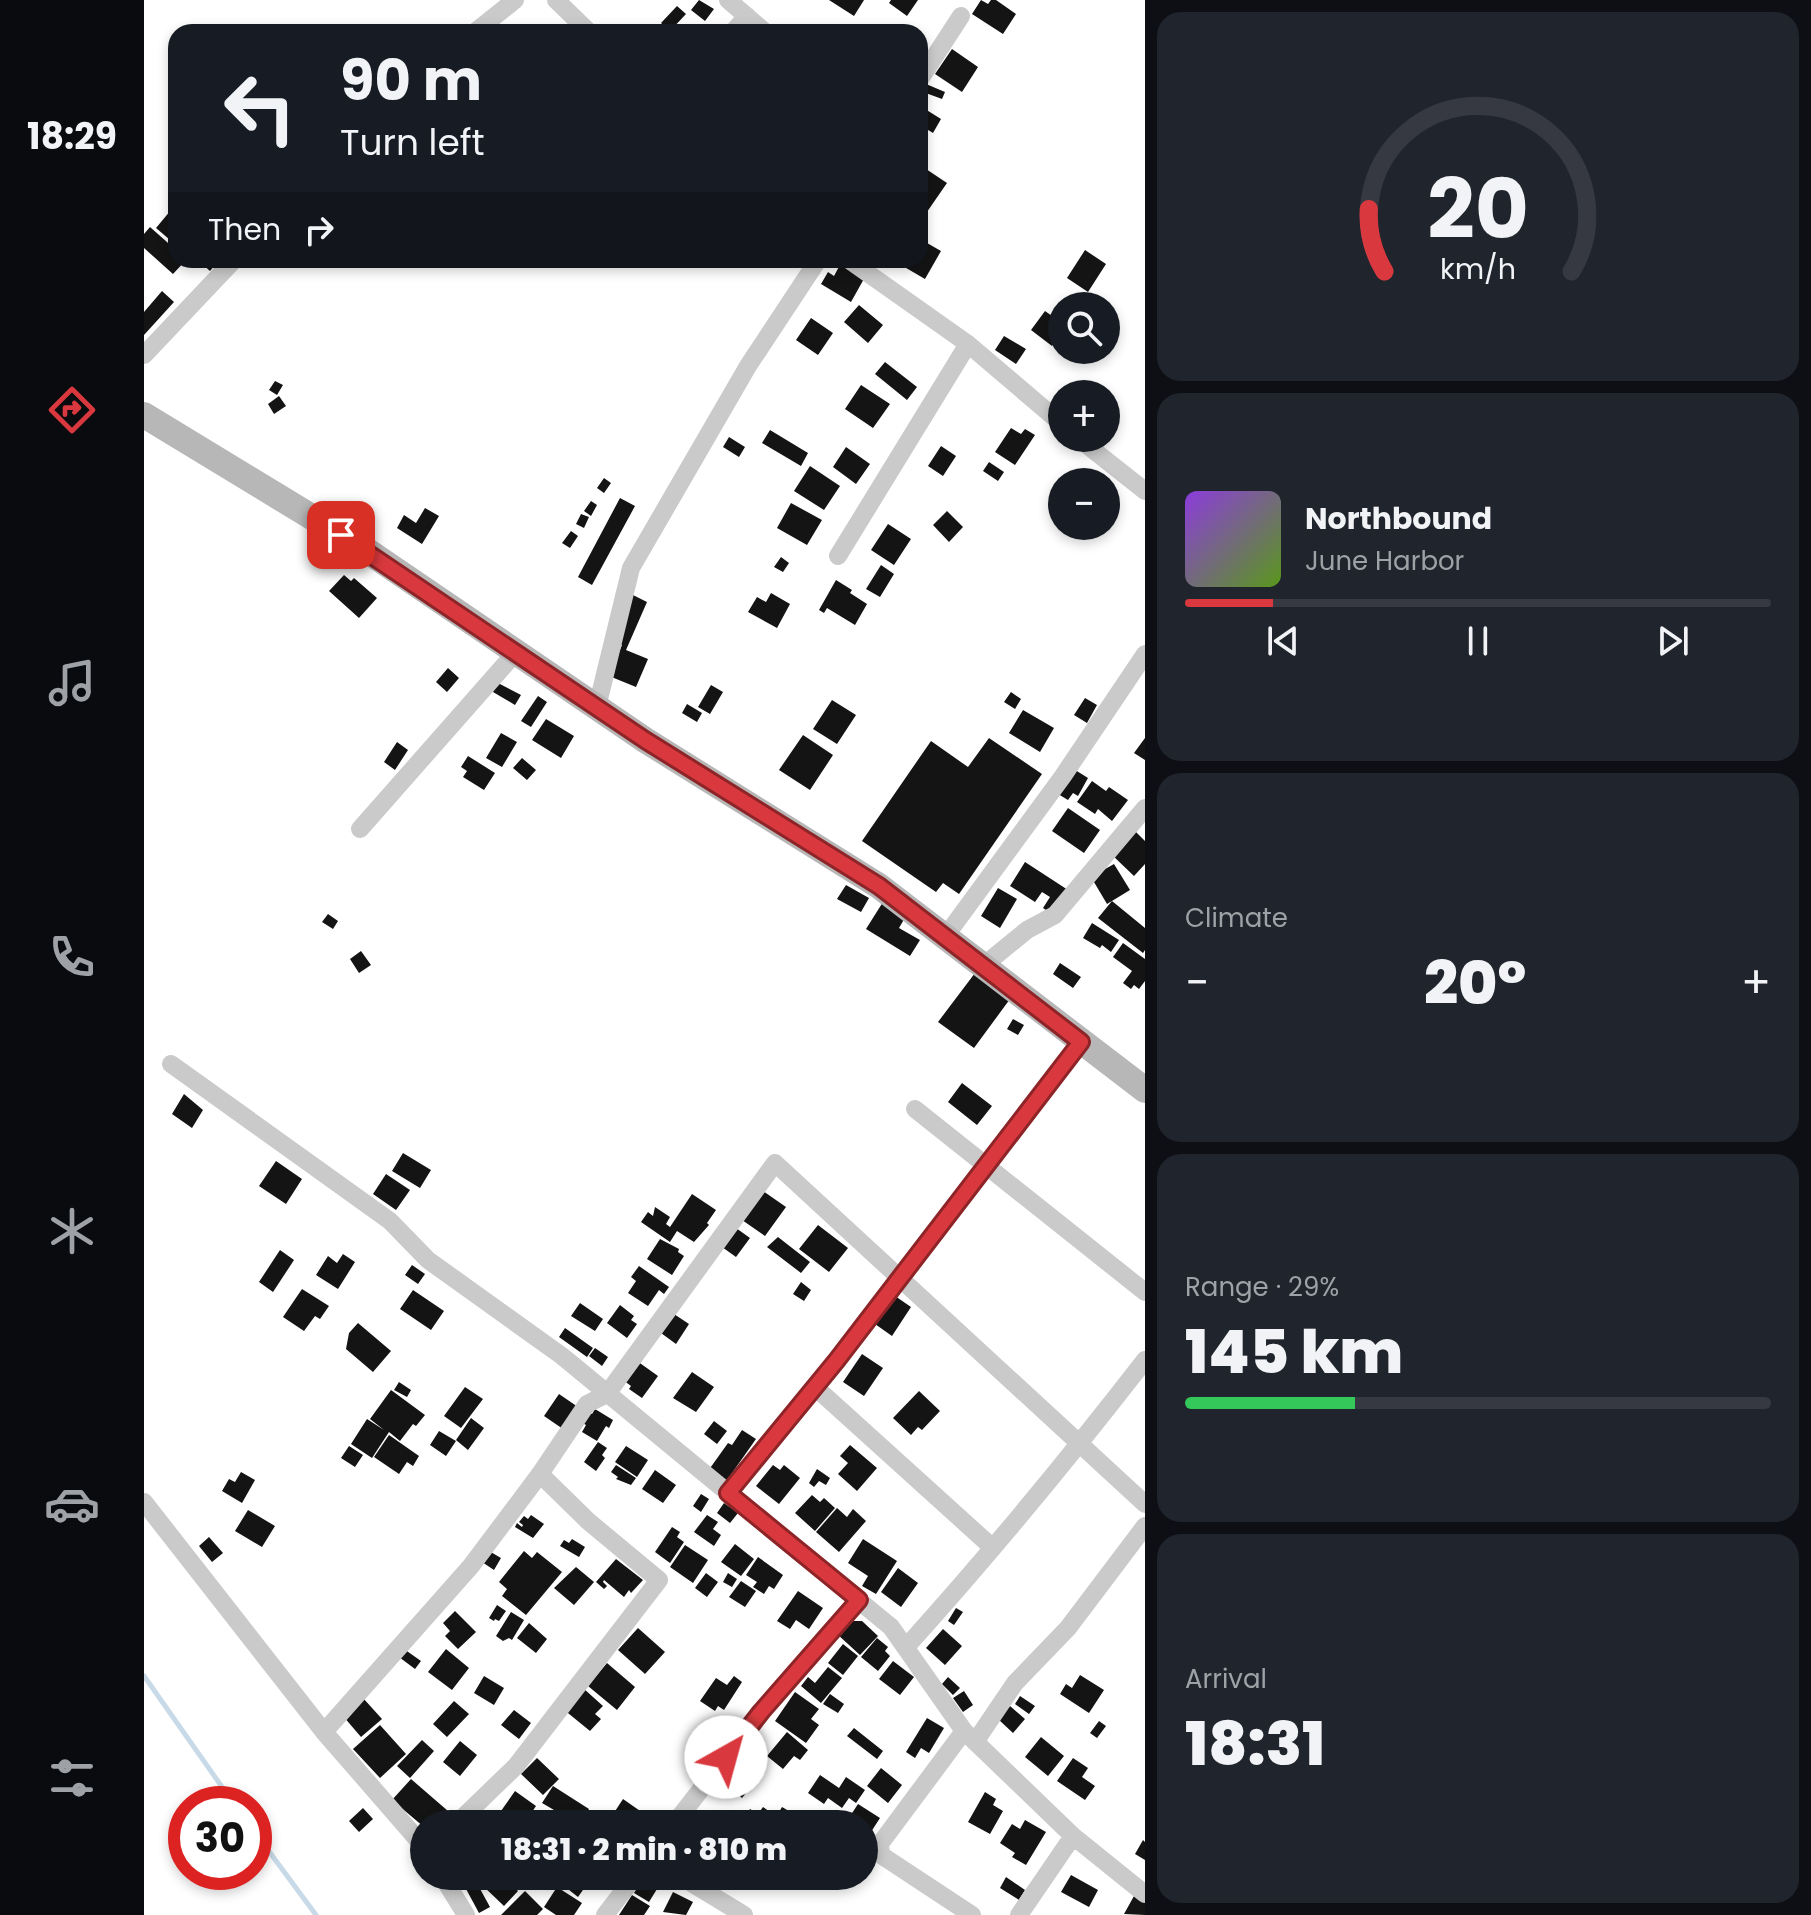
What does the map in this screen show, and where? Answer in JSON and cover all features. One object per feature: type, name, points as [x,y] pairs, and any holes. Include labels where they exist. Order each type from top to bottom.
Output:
[{"type":"street","points":[[485,24],[515,0]]},
{"type":"street","points":[[556,0],[581,24]]},
{"type":"street","points":[[728,0],[756,24]]},
{"type":"street","points":[[740,24],[747,16]]},
{"type":"street","points":[[928,67],[961,16]]},
{"type":"street","points":[[144,355],[226,268]]},
{"type":"street","points":[[597,707],[631,568],[748,366],[813,268]]},
{"type":"street","points":[[860,268],[968,344],[1048,412]]},
{"type":"street","points":[[838,556],[968,344]]},
{"type":"street","points":[[144,415],[366,550],[597,707],[879,886],[1145,1090]]},
{"type":"street","points":[[1096,452],[1145,491]]},
{"type":"street","points":[[360,829],[516,652]]},
{"type":"street","points":[[945,937],[1063,776],[1145,654]]},
{"type":"street","points":[[983,966],[1027,930],[1055,915],[1145,808]]},
{"type":"street","points":[[728,1493],[987,1168],[1081,1042]]},
{"type":"street","points":[[171,1064],[390,1221],[428,1260],[562,1356],[891,1627],[970,1736],[1073,1836],[1145,1894]]},
{"type":"street","points":[[915,1109],[1145,1292]]},
{"type":"street","points":[[324,1732],[471,1566],[540,1474],[587,1404],[607,1394],[775,1163],[1145,1504]]},
{"type":"street","points":[[907,1646],[1079,1445],[1145,1360]]},
{"type":"street","points":[[815,1387],[993,1548]]},
{"type":"street","points":[[470,1810],[516,1766],[659,1580],[588,1521],[540,1474]]},
{"type":"street","points":[[144,1502],[324,1732],[410,1831]]},
{"type":"street","points":[[972,1915],[881,1855],[880,1844],[1015,1683],[1068,1628],[1145,1526]]},
{"type":"street","points":[[685,1810],[761,1712],[859,1600]]},
{"type":"street","points":[[1019,1915],[1073,1836]]},
{"type":"street","points":[[451,1890],[466,1915]]},
{"type":"street","points":[[605,1915],[624,1890]]},
{"type":"street","points":[[703,1890],[744,1915]]},
{"type":"building","points":[[699,0],[714,9],[705,21],[691,10]]},
{"type":"building","points":[[829,0],[864,0],[854,16]]},
{"type":"building","points":[[891,0],[918,0],[907,16],[889,3]]},
{"type":"building","points":[[981,0],[988,4],[996,0],[1016,14],[1003,34],[972,14]]},
{"type":"building","points":[[677,6],[686,14],[677,24],[661,23]]},
{"type":"building","points":[[952,49],[978,67],[962,92],[935,74]]},
{"type":"building","points":[[928,85],[945,92],[942,99],[928,94]]},
{"type":"building","points":[[928,111],[941,119],[933,133],[928,130]]},
{"type":"building","points":[[928,170],[947,183],[928,210]]},
{"type":"building","points":[[168,214],[168,238],[156,228]]},
{"type":"building","points":[[150,227],[168,243],[168,268],[179,268],[173,274],[144,248],[144,234]]},
{"type":"building","points":[[928,244],[941,251],[925,279],[906,268],[928,268]]},
{"type":"building","points":[[1085,250],[1106,264],[1088,292],[1067,278]]},
{"type":"building","points":[[838,268],[850,268],[865,277],[851,302],[821,284],[828,272],[834,276]]},
{"type":"building","points":[[162,291],[174,302],[144,335],[144,312]]},
{"type":"building","points":[[859,305],[883,325],[868,343],[844,322]]},
{"type":"building","points":[[1045,311],[1048,313],[1048,343],[1031,330]]},
{"type":"building","points":[[811,318],[833,333],[818,355],[796,340]]},
{"type":"building","points":[[1004,336],[1026,349],[1016,364],[995,350]]},
{"type":"building","points":[[885,362],[917,387],[907,400],[875,374]]},
{"type":"building","points":[[275,381],[283,385],[277,395],[269,390]]},
{"type":"building","points":[[861,385],[890,404],[873,428],[845,409]]},
{"type":"building","points":[[279,396],[286,406],[274,414],[268,404]]},
{"type":"building","points":[[1011,428],[1021,434],[1025,429],[1035,435],[1015,465],[995,452]]},
{"type":"building","points":[[770,430],[808,453],[801,466],[762,443]]},
{"type":"building","points":[[729,437],[745,447],[739,457],[723,447]]},
{"type":"building","points":[[941,446],[956,456],[943,476],[928,466]]},
{"type":"building","points":[[846,447],[870,464],[856,484],[833,467]]},
{"type":"building","points":[[989,462],[1004,472],[998,481],[983,471]]},
{"type":"building","points":[[810,466],[840,486],[824,510],[794,491]]},
{"type":"building","points":[[604,478],[611,483],[604,493],[597,488]]},
{"type":"building","points":[[620,498],[635,506],[592,585],[578,577]]},
{"type":"building","points":[[591,501],[597,505],[591,516],[584,511]]},
{"type":"building","points":[[791,503],[822,520],[807,545],[777,528]]},
{"type":"building","points":[[425,508],[439,516],[422,544],[397,528],[404,515],[416,523]]},
{"type":"building","points":[[947,511],[963,527],[949,542],[933,525]]},
{"type":"building","points":[[581,514],[589,517],[584,528],[576,524]]},
{"type":"building","points":[[888,524],[911,539],[894,565],[871,550]]},
{"type":"building","points":[[571,531],[578,536],[570,548],[562,543]]},
{"type":"building","points":[[781,557],[789,563],[783,572],[774,567]]},
{"type":"building","points":[[881,565],[894,574],[880,597],[866,589]]},
{"type":"building","points":[[344,575],[351,581],[354,578],[377,598],[359,618],[329,591]]},
{"type":"building","points":[[836,580],[867,604],[855,625],[827,608],[824,613],[819,610]]},
{"type":"building","points":[[771,593],[790,604],[777,628],[748,612],[757,597],[766,602]]},
{"type":"building","points":[[633,595],[647,602],[626,650],[648,659],[636,687],[609,676],[622,645],[613,641]]},
{"type":"building","points":[[448,668],[459,678],[447,692],[436,682]]},
{"type":"building","points":[[498,683],[521,695],[515,705],[493,692]]},
{"type":"building","points":[[711,685],[723,692],[710,714],[698,707]]},
{"type":"building","points":[[1011,692],[1021,699],[1015,709],[1004,702]]},
{"type":"building","points":[[538,696],[547,702],[531,727],[521,721]]},
{"type":"building","points":[[1085,698],[1097,705],[1087,723],[1074,715]]},
{"type":"building","points":[[832,700],[856,715],[837,744],[813,729]]},
{"type":"building","points":[[687,704],[702,713],[697,722],[682,713]]},
{"type":"building","points":[[1023,710],[1054,728],[1040,752],[1009,733]]},
{"type":"building","points":[[546,719],[574,736],[561,758],[532,740]]},
{"type":"building","points":[[501,733],[517,742],[502,767],[486,758]]},
{"type":"building","points":[[803,735],[833,755],[810,790],[779,770]]},
{"type":"building","points":[[989,738],[1042,774],[959,894],[943,883],[936,892],[862,841],[931,741],[968,767]]},
{"type":"building","points":[[1145,738],[1145,760],[1134,753]]},
{"type":"building","points":[[397,742],[408,750],[395,770],[384,762]]},
{"type":"building","points":[[468,756],[495,773],[484,790],[463,777],[467,771],[461,767]]},
{"type":"building","points":[[522,758],[536,770],[527,780],[513,768]]},
{"type":"building","points":[[1072,768],[1088,778],[1078,796],[1073,793],[1068,800],[1058,794]]},
{"type":"building","points":[[1092,781],[1106,791],[1109,787],[1128,800],[1112,821],[1098,809],[1095,814],[1077,802]]},
{"type":"building","points":[[1068,808],[1100,830],[1084,853],[1052,831]]},
{"type":"building","points":[[1134,830],[1145,841],[1145,864],[1134,876],[1111,854]]},
{"type":"building","points":[[1025,862],[1068,890],[1052,914],[1043,908],[1050,897],[1042,892],[1035,902],[1010,886]]},
{"type":"building","points":[[1114,864],[1130,890],[1107,904],[1091,877]]},
{"type":"building","points":[[846,885],[869,898],[861,912],[837,899]]},
{"type":"building","points":[[998,888],[1017,899],[1000,928],[981,916]]},
{"type":"building","points":[[1112,901],[1145,928],[1143,953],[1098,918]]},
{"type":"building","points":[[883,902],[906,916],[899,928],[920,940],[910,956],[866,929]]},
{"type":"building","points":[[328,914],[338,921],[333,929],[322,922]]},
{"type":"building","points":[[1092,923],[1119,940],[1111,952],[1083,938]]},
{"type":"building","points":[[1123,943],[1145,959],[1145,981],[1139,989],[1134,985],[1131,989],[1123,983],[1132,971],[1113,957]]},
{"type":"building","points":[[361,951],[371,965],[359,973],[350,959]]},
{"type":"building","points":[[1060,963],[1081,977],[1073,988],[1053,974]]},
{"type":"building","points":[[975,973],[1010,999],[974,1048],[938,1022]]},
{"type":"building","points":[[1013,1019],[1024,1025],[1018,1035],[1007,1029]]},
{"type":"building","points":[[962,1083],[992,1106],[977,1125],[948,1102]]},
{"type":"building","points":[[184,1094],[203,1110],[192,1128],[172,1114]]},
{"type":"building","points":[[403,1153],[431,1170],[420,1188],[392,1171]]},
{"type":"building","points":[[276,1161],[302,1179],[286,1204],[259,1186]]},
{"type":"building","points":[[386,1174],[410,1190],[396,1210],[373,1194]]},
{"type":"building","points":[[763,1191],[786,1207],[765,1236],[742,1220]]},
{"type":"building","points":[[692,1194],[716,1210],[707,1223],[709,1225],[694,1242],[677,1231],[670,1242],[641,1222],[648,1212],[653,1216],[655,1207],[670,1217],[666,1224],[670,1227]]},
{"type":"building","points":[[818,1225],[848,1248],[829,1272],[799,1249]]},
{"type":"building","points":[[736,1228],[750,1238],[736,1257],[722,1247]]},
{"type":"building","points":[[778,1237],[810,1262],[801,1273],[767,1247]]},
{"type":"building","points":[[660,1239],[679,1249],[678,1252],[684,1256],[672,1275],[647,1259]]},
{"type":"building","points":[[280,1250],[294,1260],[273,1292],[259,1282]]},
{"type":"building","points":[[343,1254],[355,1262],[338,1289],[316,1275],[328,1256],[337,1263]]},
{"type":"building","points":[[412,1265],[425,1274],[418,1284],[405,1275]]},
{"type":"building","points":[[639,1266],[669,1287],[664,1294],[659,1290],[648,1306],[628,1293],[636,1281],[631,1277]]},
{"type":"building","points":[[801,1282],[811,1290],[804,1301],[793,1294]]},
{"type":"building","points":[[302,1289],[329,1306],[320,1319],[315,1316],[304,1331],[283,1317]]},
{"type":"building","points":[[413,1290],[444,1311],[431,1330],[400,1309]]},
{"type":"building","points":[[895,1296],[911,1307],[892,1336],[875,1324]]},
{"type":"building","points":[[580,1303],[603,1319],[595,1331],[571,1316]]},
{"type":"building","points":[[620,1305],[634,1316],[631,1320],[637,1324],[627,1338],[607,1323]]},
{"type":"building","points":[[674,1314],[689,1324],[676,1344],[661,1333]]},
{"type":"building","points":[[358,1323],[391,1351],[373,1372],[346,1349],[349,1333]]},
{"type":"building","points":[[565,1328],[593,1348],[587,1357],[559,1337]]},
{"type":"building","points":[[595,1348],[608,1357],[602,1366],[589,1356]]},
{"type":"building","points":[[862,1354],[883,1368],[864,1396],[843,1382]]},
{"type":"building","points":[[637,1361],[658,1376],[642,1398],[629,1389],[631,1386],[623,1380]]},
{"type":"building","points":[[692,1372],[714,1387],[696,1412],[673,1398]]},
{"type":"building","points":[[399,1382],[411,1390],[407,1397],[394,1390]]},
{"type":"building","points":[[465,1387],[483,1399],[461,1428],[444,1416]]},
{"type":"building","points":[[391,1390],[425,1415],[416,1426],[413,1424],[400,1441],[389,1432],[372,1458],[351,1444],[367,1419],[384,1430],[370,1419]]},
{"type":"building","points":[[919,1391],[940,1411],[922,1430],[918,1427],[911,1435],[893,1418]]},
{"type":"building","points":[[559,1394],[578,1407],[563,1429],[544,1416]]},
{"type":"building","points":[[595,1409],[613,1420],[597,1441],[582,1432],[586,1425],[581,1422],[587,1411],[592,1414]]},
{"type":"building","points":[[471,1418],[484,1428],[468,1450],[456,1440]]},
{"type":"building","points":[[714,1421],[727,1431],[717,1444],[704,1434]]},
{"type":"building","points":[[742,1430],[756,1439],[725,1483],[708,1471],[728,1443],[732,1445]]},
{"type":"building","points":[[439,1431],[456,1441],[446,1456],[430,1445]]},
{"type":"building","points":[[389,1435],[419,1456],[413,1466],[407,1462],[399,1474],[374,1457]]},
{"type":"building","points":[[598,1442],[607,1448],[602,1455],[605,1458],[596,1471],[584,1462]]},
{"type":"building","points":[[850,1445],[877,1468],[857,1491],[838,1474],[848,1463],[840,1456]]},
{"type":"building","points":[[349,1446],[363,1455],[355,1467],[341,1458]]},
{"type":"building","points":[[626,1446],[648,1460],[637,1477],[615,1462]]},
{"type":"building","points":[[616,1465],[636,1478],[631,1485],[616,1479],[618,1477],[611,1472]]},
{"type":"building","points":[[773,1465],[780,1470],[784,1465],[800,1478],[779,1504],[756,1486]]},
{"type":"building","points":[[817,1469],[830,1478],[826,1485],[819,1481],[814,1487],[809,1483]]},
{"type":"building","points":[[655,1470],[676,1485],[663,1503],[642,1489]]},
{"type":"building","points":[[241,1472],[255,1480],[242,1503],[222,1491],[229,1479],[235,1482]]},
{"type":"building","points":[[701,1494],[709,1499],[701,1512],[693,1506]]},
{"type":"building","points":[[812,1495],[820,1502],[824,1498],[835,1508],[815,1531],[795,1513]]},
{"type":"building","points":[[724,1503],[738,1513],[730,1523],[717,1513]]},
{"type":"building","points":[[837,1508],[847,1517],[853,1509],[866,1521],[839,1552],[816,1532]]},
{"type":"building","points":[[248,1510],[275,1526],[262,1547],[235,1531]]},
{"type":"building","points":[[531,1515],[544,1524],[533,1538],[515,1527],[517,1523],[522,1527],[519,1522],[524,1516],[528,1519]]},
{"type":"building","points":[[707,1515],[718,1522],[713,1529],[721,1535],[714,1546],[694,1532]]},
{"type":"building","points":[[672,1527],[680,1532],[677,1537],[684,1542],[670,1563],[655,1552]]},
{"type":"building","points":[[209,1537],[223,1553],[212,1562],[199,1546]]},
{"type":"building","points":[[572,1539],[585,1547],[579,1557],[560,1546],[564,1540],[569,1543]]},
{"type":"building","points":[[863,1539],[897,1561],[876,1594],[862,1586],[868,1576],[848,1563]]},
{"type":"building","points":[[735,1544],[754,1559],[741,1576],[721,1562]]},
{"type":"building","points":[[685,1545],[708,1560],[693,1583],[670,1567]]},
{"type":"building","points":[[489,1551],[501,1558],[494,1570],[482,1562]]},
{"type":"building","points":[[524,1551],[532,1558],[537,1552],[562,1572],[526,1615],[502,1596],[507,1589],[499,1582]]},
{"type":"building","points":[[758,1557],[783,1575],[774,1589],[769,1586],[764,1594],[753,1587],[757,1582],[746,1575]]},
{"type":"building","points":[[616,1559],[643,1580],[624,1597],[604,1580],[607,1586],[604,1589],[596,1582]]},
{"type":"building","points":[[576,1567],[594,1582],[574,1605],[554,1588]]},
{"type":"building","points":[[898,1568],[918,1583],[901,1607],[881,1592]]},
{"type":"building","points":[[706,1573],[718,1582],[707,1597],[695,1588]]},
{"type":"building","points":[[728,1573],[737,1579],[732,1587],[723,1582]]},
{"type":"building","points":[[741,1581],[756,1591],[745,1607],[729,1597]]},
{"type":"building","points":[[798,1591],[823,1608],[809,1629],[796,1620],[790,1629],[777,1621]]},
{"type":"building","points":[[497,1605],[506,1611],[499,1621],[494,1621],[489,1618]]},
{"type":"building","points":[[956,1608],[963,1612],[954,1625],[948,1621]]},
{"type":"building","points":[[455,1611],[476,1632],[458,1649],[445,1636],[450,1631],[443,1623]]},
{"type":"building","points":[[511,1612],[524,1620],[512,1640],[503,1641],[496,1636]]},
{"type":"building","points":[[849,1621],[862,1621],[878,1636],[860,1655],[837,1634]]},
{"type":"building","points":[[529,1623],[547,1639],[536,1653],[517,1638]]},
{"type":"building","points":[[638,1628],[665,1652],[645,1674],[618,1650]]},
{"type":"building","points":[[943,1629],[962,1646],[945,1665],[926,1648]]},
{"type":"building","points":[[877,1638],[888,1647],[885,1651],[890,1656],[878,1671],[861,1657]]},
{"type":"building","points":[[843,1644],[858,1656],[843,1675],[828,1663]]},
{"type":"building","points":[[404,1649],[421,1661],[415,1669],[399,1657]]},
{"type":"building","points":[[446,1649],[469,1668],[452,1690],[428,1672]]},
{"type":"building","points":[[893,1661],[914,1677],[900,1695],[879,1679]]},
{"type":"building","points":[[607,1663],[635,1687],[617,1710],[588,1686]]},
{"type":"building","points":[[828,1667],[842,1678],[821,1703],[801,1686],[808,1677],[815,1683]]},
{"type":"building","points":[[1080,1675],[1104,1690],[1089,1713],[1060,1694],[1066,1684],[1072,1688]]},
{"type":"building","points":[[484,1676],[504,1688],[494,1705],[474,1693]]},
{"type":"building","points":[[734,1676],[742,1682],[724,1710],[718,1706],[715,1711],[700,1701],[716,1678],[727,1685]]},
{"type":"building","points":[[948,1677],[960,1688],[953,1695],[942,1684]]},
{"type":"building","points":[[583,1688],[603,1706],[595,1714],[601,1719],[590,1731],[563,1709]]},
{"type":"building","points":[[964,1691],[973,1705],[963,1712],[953,1698]]},
{"type":"building","points":[[795,1692],[819,1709],[811,1719],[819,1725],[806,1743],[775,1721]]},
{"type":"building","points":[[830,1694],[844,1704],[838,1713],[823,1704]]},
{"type":"building","points":[[1020,1696],[1035,1706],[1029,1714],[1015,1704]]},
{"type":"building","points":[[363,1698],[382,1719],[361,1737],[343,1716]]},
{"type":"building","points":[[454,1701],[469,1714],[447,1737],[433,1724]]},
{"type":"building","points":[[1010,1706],[1025,1719],[1013,1733],[998,1719]]},
{"type":"building","points":[[514,1710],[531,1723],[519,1739],[501,1725]]},
{"type":"building","points":[[927,1718],[944,1728],[929,1753],[921,1748],[915,1758],[906,1752]]},
{"type":"building","points":[[1099,1721],[1106,1726],[1097,1738],[1090,1733]]},
{"type":"building","points":[[380,1725],[406,1754],[380,1778],[353,1749]]},
{"type":"building","points":[[854,1728],[883,1751],[877,1759],[847,1736]]},
{"type":"building","points":[[787,1732],[808,1750],[800,1760],[794,1756],[783,1769],[767,1756]]},
{"type":"building","points":[[750,1736],[766,1750],[759,1759],[743,1745]]},
{"type":"building","points":[[1041,1737],[1064,1756],[1048,1776],[1025,1757]]},
{"type":"building","points":[[422,1740],[434,1751],[410,1778],[397,1766]]},
{"type":"building","points":[[460,1741],[477,1755],[460,1776],[443,1762]]},
{"type":"building","points":[[739,1756],[761,1775],[742,1798],[728,1785],[740,1771],[732,1764]]},
{"type":"building","points":[[537,1758],[559,1779],[543,1795],[521,1774]]},
{"type":"building","points":[[1073,1758],[1088,1768],[1082,1777],[1095,1786],[1085,1800],[1057,1781]]},
{"type":"building","points":[[881,1768],[902,1785],[888,1803],[867,1786]]},
{"type":"building","points":[[820,1775],[839,1788],[846,1777],[865,1790],[856,1803],[849,1798],[842,1808],[828,1798],[824,1804],[808,1793]]},
{"type":"building","points":[[411,1779],[447,1810],[410,1810],[410,1815],[392,1800]]},
{"type":"building","points":[[553,1786],[589,1809],[554,1810],[542,1803]]},
{"type":"building","points":[[515,1791],[536,1806],[533,1810],[502,1810]]},
{"type":"building","points":[[985,1792],[996,1799],[993,1805],[1003,1811],[990,1834],[968,1822]]},
{"type":"building","points":[[623,1799],[639,1810],[616,1810]]},
{"type":"building","points":[[363,1808],[373,1819],[359,1832],[349,1821]]},
{"type":"building","points":[[1025,1820],[1046,1832],[1026,1865],[1012,1857],[1015,1853],[1000,1843],[1012,1824],[1020,1829]]},
{"type":"building","points":[[1143,1840],[1145,1842],[1145,1860],[1135,1854]]},
{"type":"building","points":[[1071,1875],[1098,1890],[1089,1907],[1061,1892]]},
{"type":"building","points":[[1006,1877],[1025,1890],[1019,1900],[1000,1888]]},
{"type":"building","points":[[467,1890],[481,1890],[490,1907],[479,1913]]},
{"type":"building","points":[[487,1890],[518,1891],[504,1906]]},
{"type":"building","points":[[555,1890],[562,1890],[582,1903],[574,1915],[556,1915],[544,1907]]},
{"type":"building","points":[[569,1890],[583,1890],[578,1897]]},
{"type":"building","points":[[636,1890],[656,1890],[649,1902],[634,1893]]},
{"type":"building","points":[[525,1891],[543,1909],[537,1915],[501,1915]]},
{"type":"building","points":[[673,1892],[693,1902],[686,1915],[663,1912]]},
{"type":"building","points":[[632,1895],[650,1906],[644,1915],[619,1915]]},
{"type":"building","points":[[1134,1896],[1145,1902],[1145,1915],[1124,1914]]},
{"type":"waterway","points":[[144,1676],[221,1786]]},
{"type":"waterway","points":[[272,1855],[316,1915]]},
{"type":"route","points":[[341,535],[645,740],[879,886],[1081,1042],[837,1360],[728,1493],[859,1600],[726,1757]]}]
